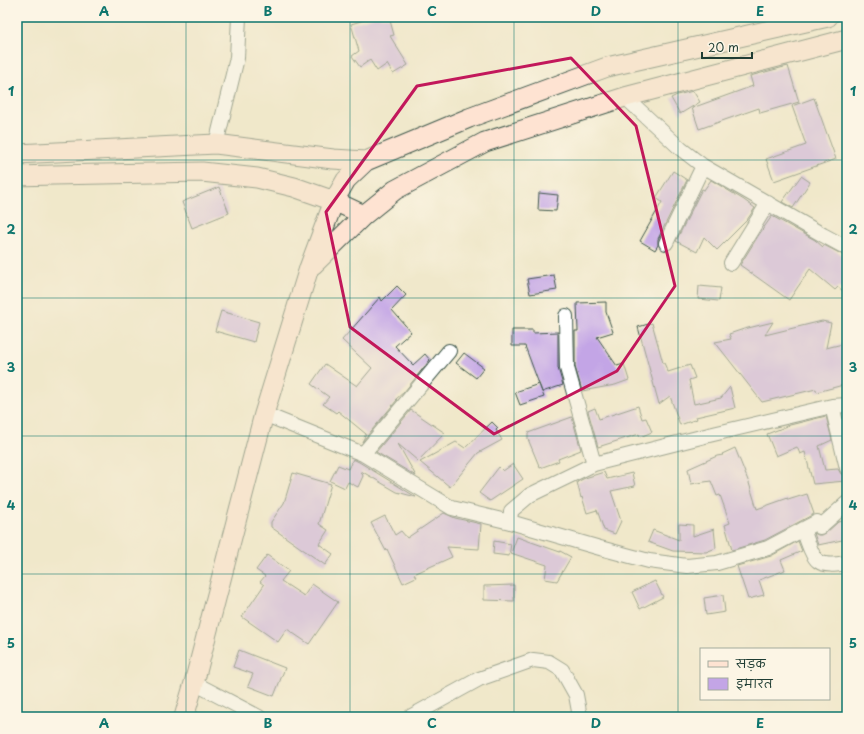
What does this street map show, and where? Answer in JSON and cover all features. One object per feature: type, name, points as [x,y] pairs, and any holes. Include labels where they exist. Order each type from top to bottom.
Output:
[{"type":"main road","points":[[184,717],[264,414],[309,268],[334,201],[346,180],[366,161],[469,118],[607,68],[828,17]]},
{"type":"main road","points":[[309,268],[364,215],[395,190],[485,142],[625,97],[847,39]]},
{"type":"main road","points":[[17,154],[216,144],[332,159],[366,161]]},
{"type":"main road","points":[[17,176],[202,172],[257,178],[294,187],[334,201],[364,215]]},
{"type":"street","points":[[216,144],[237,58],[238,17]]},
{"type":"street","points":[[625,97],[681,149],[703,166],[847,248]]},
{"type":"street","points":[[666,242],[703,166]]},
{"type":"street","points":[[731,263],[768,203]]},
{"type":"street","points":[[566,316],[567,368],[594,464]]},
{"type":"street","points":[[363,454],[449,351]]},
{"type":"street","points":[[510,522],[511,511],[530,495],[594,464],[832,406],[847,405]]},
{"type":"street","points":[[832,406],[847,468]]},
{"type":"street","points":[[264,414],[363,454],[452,508],[510,522],[649,561],[687,566],[717,563],[768,548],[804,529],[819,524],[847,503]]},
{"type":"street","points":[[804,529],[811,548],[818,561],[826,564],[847,563]]},
{"type":"street","points":[[410,717],[479,679],[533,660],[549,662],[562,670],[576,695],[580,717]]},
{"type":"street","points":[[194,683],[259,717]]},
{"type":"highlighted area","points":[[571,58],[636,126],[675,286],[617,371],[494,434],[350,327],[326,212],[417,86]]},
{"type":"building","points":[[374,17],[389,17],[394,35],[390,36],[408,65],[393,74],[387,64],[377,71],[370,60],[360,67],[352,56],[359,51],[351,24]]},
{"type":"building","points":[[788,66],[799,102],[760,113],[759,108],[699,129],[692,108],[753,86],[750,76]]},
{"type":"building","points":[[693,91],[700,102],[680,114],[671,98]]},
{"type":"building","points":[[814,98],[836,159],[774,181],[766,159],[806,145],[792,106]]},
{"type":"building","points":[[673,171],[687,180],[658,239],[658,245],[655,250],[640,241],[662,202],[656,198]]},
{"type":"building","points":[[801,176],[810,182],[793,208],[782,202]]},
{"type":"building","points":[[711,180],[755,208],[747,220],[717,250],[704,237],[697,252],[676,241],[702,189],[704,190]]},
{"type":"building","points":[[219,187],[229,213],[192,228],[182,202]]},
{"type":"building","points":[[539,193],[558,195],[556,211],[538,210]]},
{"type":"building","points":[[772,216],[815,240],[823,247],[824,245],[847,257],[847,294],[838,287],[835,290],[810,269],[789,300],[740,265]]},
{"type":"building","points":[[554,275],[557,290],[530,294],[527,279]]},
{"type":"building","points":[[397,286],[406,295],[392,310],[411,332],[395,346],[413,365],[425,354],[430,360],[404,392],[396,399],[397,400],[362,442],[366,434],[338,411],[336,413],[323,404],[329,397],[311,384],[325,364],[357,386],[372,368],[342,340],[380,297],[382,301]]},
{"type":"building","points":[[699,286],[721,288],[719,301],[698,299]]},
{"type":"building","points":[[606,302],[606,312],[613,332],[597,337],[617,366],[624,364],[629,380],[615,385],[582,391],[575,367],[575,331],[578,331],[577,303]]},
{"type":"building","points":[[221,311],[259,322],[254,342],[215,331]]},
{"type":"building","points":[[822,321],[831,323],[826,348],[847,343],[847,384],[817,392],[816,389],[762,402],[715,342],[731,339],[729,334],[773,322],[765,335]]},
{"type":"building","points":[[652,323],[663,363],[668,372],[690,365],[695,378],[689,380],[694,404],[721,398],[730,387],[735,408],[696,417],[697,419],[680,425],[670,396],[659,404],[638,327]]},
{"type":"building","points":[[512,330],[533,330],[533,333],[558,332],[558,368],[563,385],[542,392],[525,346],[512,346]]},
{"type":"building","points":[[464,353],[484,368],[476,378],[456,363]]},
{"type":"building","points":[[539,384],[544,397],[520,405],[515,392]]},
{"type":"building","points":[[638,406],[642,419],[646,418],[652,432],[640,437],[639,434],[598,447],[588,411],[595,408],[599,419]]},
{"type":"building","points":[[411,410],[445,433],[418,461],[398,444],[416,476],[376,452]]},
{"type":"building","points":[[826,416],[832,440],[819,446],[825,470],[838,469],[841,474],[845,476],[845,481],[813,484],[805,452],[800,454],[797,447],[776,456],[767,434],[790,425]]},
{"type":"building","points":[[572,417],[581,450],[558,459],[559,461],[540,468],[528,439],[528,433]]},
{"type":"building","points":[[492,422],[498,428],[496,430],[502,440],[478,453],[450,487],[420,462],[456,442],[465,448]]},
{"type":"building","points":[[735,448],[749,483],[757,509],[788,498],[788,500],[807,494],[814,514],[765,540],[732,550],[725,525],[730,523],[720,495],[717,496],[711,481],[691,484],[688,469],[717,456],[723,455],[722,454]]},
{"type":"building","points":[[353,459],[416,497],[397,492],[361,471],[363,476],[358,487],[348,482],[345,488],[330,481],[338,465],[348,469]]},
{"type":"building","points":[[513,464],[523,479],[490,501],[479,493],[499,467],[503,471]]},
{"type":"building","points":[[604,472],[607,479],[632,473],[635,486],[611,491],[621,521],[615,534],[604,530],[597,510],[587,513],[577,482]]},
{"type":"building","points":[[293,473],[331,484],[319,524],[328,530],[319,544],[333,554],[325,565],[271,527],[271,522],[284,503]]},
{"type":"building","points":[[444,513],[455,518],[481,524],[479,549],[447,547],[452,557],[414,574],[416,577],[403,583],[387,549],[386,551],[371,523],[385,516],[395,535],[401,531],[407,538]]},
{"type":"building","points":[[847,520],[847,539],[818,545],[814,533],[822,535],[838,522]]},
{"type":"building","points":[[679,524],[693,525],[693,536],[714,529],[716,548],[706,552],[673,551],[648,542],[653,530],[679,540]]},
{"type":"building","points":[[517,537],[560,551],[571,557],[557,581],[545,579],[547,565],[511,553]]},
{"type":"building","points":[[494,541],[511,544],[509,556],[493,554]]},
{"type":"building","points":[[798,541],[802,551],[781,560],[785,570],[759,580],[764,595],[748,599],[737,566],[771,556]]},
{"type":"building","points":[[267,555],[289,571],[281,581],[304,596],[312,584],[338,602],[309,644],[287,629],[278,642],[242,617],[264,585],[260,582],[265,576],[256,570]]},
{"type":"building","points":[[655,581],[663,597],[640,609],[632,592]]},
{"type":"building","points":[[514,585],[514,601],[484,600],[484,586]]},
{"type":"building","points":[[723,595],[725,612],[706,615],[704,598]]},
{"type":"building","points":[[239,650],[285,668],[274,696],[248,686],[253,674],[233,667]]}]
